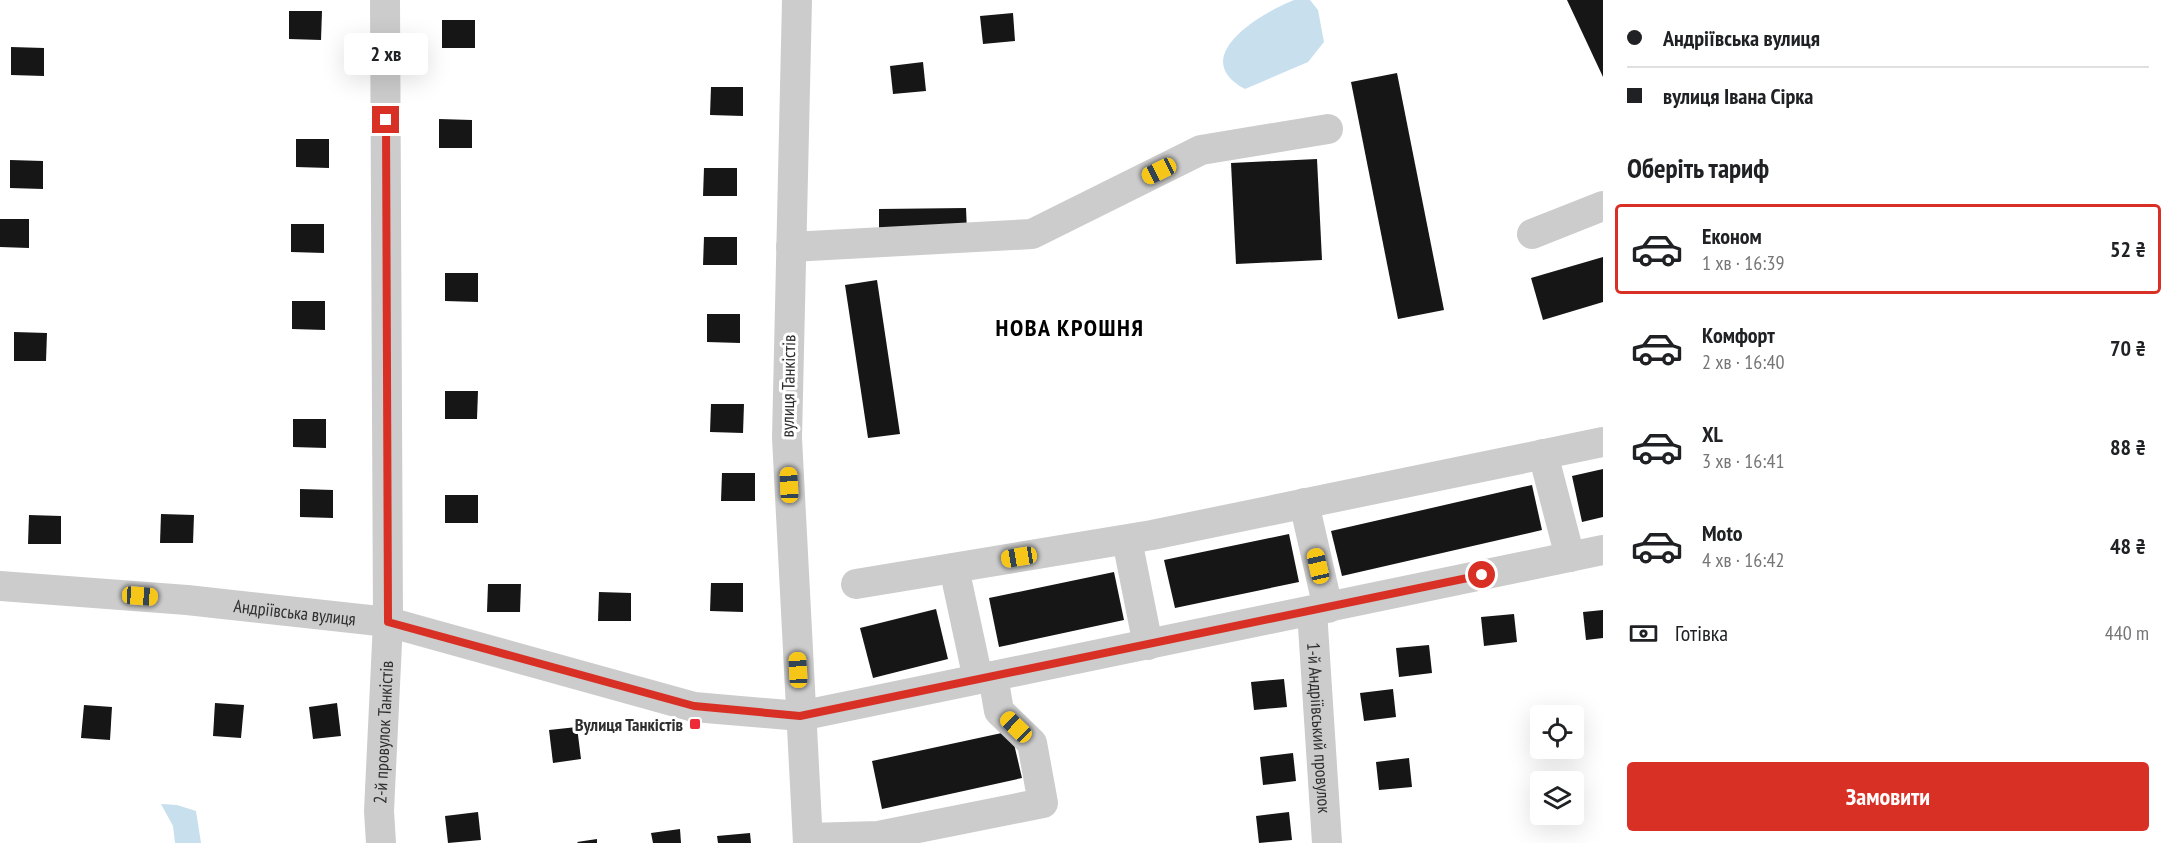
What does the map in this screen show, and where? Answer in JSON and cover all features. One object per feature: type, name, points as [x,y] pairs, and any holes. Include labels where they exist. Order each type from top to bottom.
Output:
[{"type":"street","name":"2-й провулок Танкістів","points":[[381,843],[379,811],[388,622],[385,0]]},
{"type":"street","name":"вулиця Танкістів","points":[[797,0],[787,438],[808,840]]},
{"type":"street","points":[[791,248],[1032,234],[1201,150],[1328,129]]},
{"type":"street","points":[[1532,234],[1603,206]]},
{"type":"street","points":[[856,584],[1127,540],[1603,442]]},
{"type":"street","points":[[1543,454],[1570,557]]},
{"type":"street","name":"1-й Андріївський провулок","points":[[1304,503],[1320,609],[1327,843]]},
{"type":"street","points":[[1127,540],[1148,645]]},
{"type":"street","name":"Андріївська вулиця","points":[[0,586],[187,600],[388,622],[694,706],[800,716],[1603,550]]},
{"type":"street","points":[[808,840],[878,836],[1043,803],[1032,742],[999,711],[985,678],[954,568]]},
{"type":"water","points":[[1294,0],[1310,0],[1318,10],[1324,42],[1308,62],[1245,89],[1229,77],[1223,63],[1226,50],[1235,37],[1248,25]]},
{"type":"water","points":[[161,804],[177,805],[196,811],[201,843],[175,843],[173,826]]},
{"type":"building","points":[[1567,0],[1603,0],[1603,77]]},
{"type":"building","points":[[289,11],[322,11],[321,40],[289,39]]},
{"type":"building","points":[[1013,13],[1015,41],[983,44],[980,16]]},
{"type":"building","points":[[442,20],[475,20],[475,48],[442,48]]},
{"type":"building","points":[[11,47],[44,48],[44,76],[11,75]]},
{"type":"building","points":[[923,62],[926,91],[893,94],[890,66]]},
{"type":"building","points":[[1397,73],[1444,310],[1398,319],[1351,82]]},
{"type":"building","points":[[711,87],[743,87],[743,116],[710,115]]},
{"type":"building","points":[[439,119],[472,120],[472,148],[439,148]]},
{"type":"building","points":[[296,139],[329,139],[329,168],[296,167]]},
{"type":"building","points":[[1317,159],[1322,260],[1236,264],[1231,163]]},
{"type":"building","points":[[10,160],[43,161],[43,189],[10,188]]},
{"type":"building","points":[[704,168],[737,168],[737,196],[703,196]]},
{"type":"building","points":[[966,208],[967,232],[879,232],[879,209]]},
{"type":"building","points":[[0,219],[29,219],[29,248],[0,247]]},
{"type":"building","points":[[291,224],[324,224],[324,253],[291,252]]},
{"type":"building","points":[[704,237],[737,237],[737,265],[703,265]]},
{"type":"building","points":[[1603,257],[1603,302],[1543,320],[1531,278]]},
{"type":"building","points":[[445,273],[478,273],[478,302],[445,301]]},
{"type":"building","points":[[877,280],[900,434],[868,438],[845,285]]},
{"type":"building","points":[[292,301],[325,301],[325,330],[292,329]]},
{"type":"building","points":[[707,314],[740,314],[740,343],[707,342]]},
{"type":"building","points":[[14,332],[47,333],[46,361],[14,361]]},
{"type":"building","points":[[445,391],[478,391],[477,419],[445,419]]},
{"type":"building","points":[[711,404],[744,404],[743,433],[710,432]]},
{"type":"building","points":[[293,419],[326,419],[326,448],[293,447]]},
{"type":"building","points":[[1603,469],[1603,517],[1582,522],[1572,476]]},
{"type":"building","points":[[722,473],[755,473],[755,501],[721,501]]},
{"type":"building","points":[[1532,485],[1542,530],[1342,576],[1331,531]]},
{"type":"building","points":[[300,489],[333,490],[333,518],[300,517]]},
{"type":"building","points":[[445,495],[478,495],[478,523],[445,523]]},
{"type":"building","points":[[161,514],[194,515],[193,543],[160,543]]},
{"type":"building","points":[[29,515],[61,516],[61,544],[28,544]]},
{"type":"building","points":[[1289,534],[1299,582],[1175,608],[1164,560]]},
{"type":"building","points":[[1114,572],[1124,620],[999,647],[989,598]]},
{"type":"building","points":[[711,583],[743,583],[743,612],[710,611]]},
{"type":"building","points":[[488,584],[521,584],[520,612],[487,612]]},
{"type":"building","points":[[599,592],[631,593],[631,621],[598,621]]},
{"type":"building","points":[[936,609],[948,659],[873,678],[860,628]]},
{"type":"building","points":[[1603,610],[1603,638],[1586,640],[1583,612]]},
{"type":"building","points":[[1514,614],[1517,642],[1484,646],[1481,617]]},
{"type":"building","points":[[1429,645],[1432,673],[1399,677],[1396,648]]},
{"type":"building","points":[[1284,679],[1287,707],[1254,710],[1251,682]]},
{"type":"building","points":[[1393,689],[1396,717],[1364,721],[1360,693]]},
{"type":"building","points":[[215,703],[244,705],[241,738],[213,736]]},
{"type":"building","points":[[337,703],[341,736],[313,739],[309,707]]},
{"type":"building","points":[[84,705],[112,707],[110,740],[81,738]]},
{"type":"building","points":[[577,727],[581,759],[553,763],[549,730]]},
{"type":"building","points":[[1011,731],[1022,778],[882,809],[872,761]]},
{"type":"building","points":[[1293,753],[1296,781],[1263,785],[1260,757]]},
{"type":"building","points":[[1409,758],[1412,787],[1379,790],[1376,762]]},
{"type":"building","points":[[478,812],[481,840],[448,843],[445,816]]},
{"type":"building","points":[[1289,812],[1292,840],[1259,843],[1256,816]]},
{"type":"building","points":[[680,829],[681,843],[653,843],[651,833]]},
{"type":"building","points":[[750,833],[751,843],[718,843],[717,836]]},
{"type":"building","points":[[597,839],[597,843],[577,842]]},
{"type":"place","name":"Вулиця Танкістів","points":[[695,724]]},
{"type":"district","name":"НОВА КРОШНЯ","points":[[1070,327]]},
{"type":"route","points":[[386,120],[388,622],[694,706],[800,716],[1482,575]]}]
